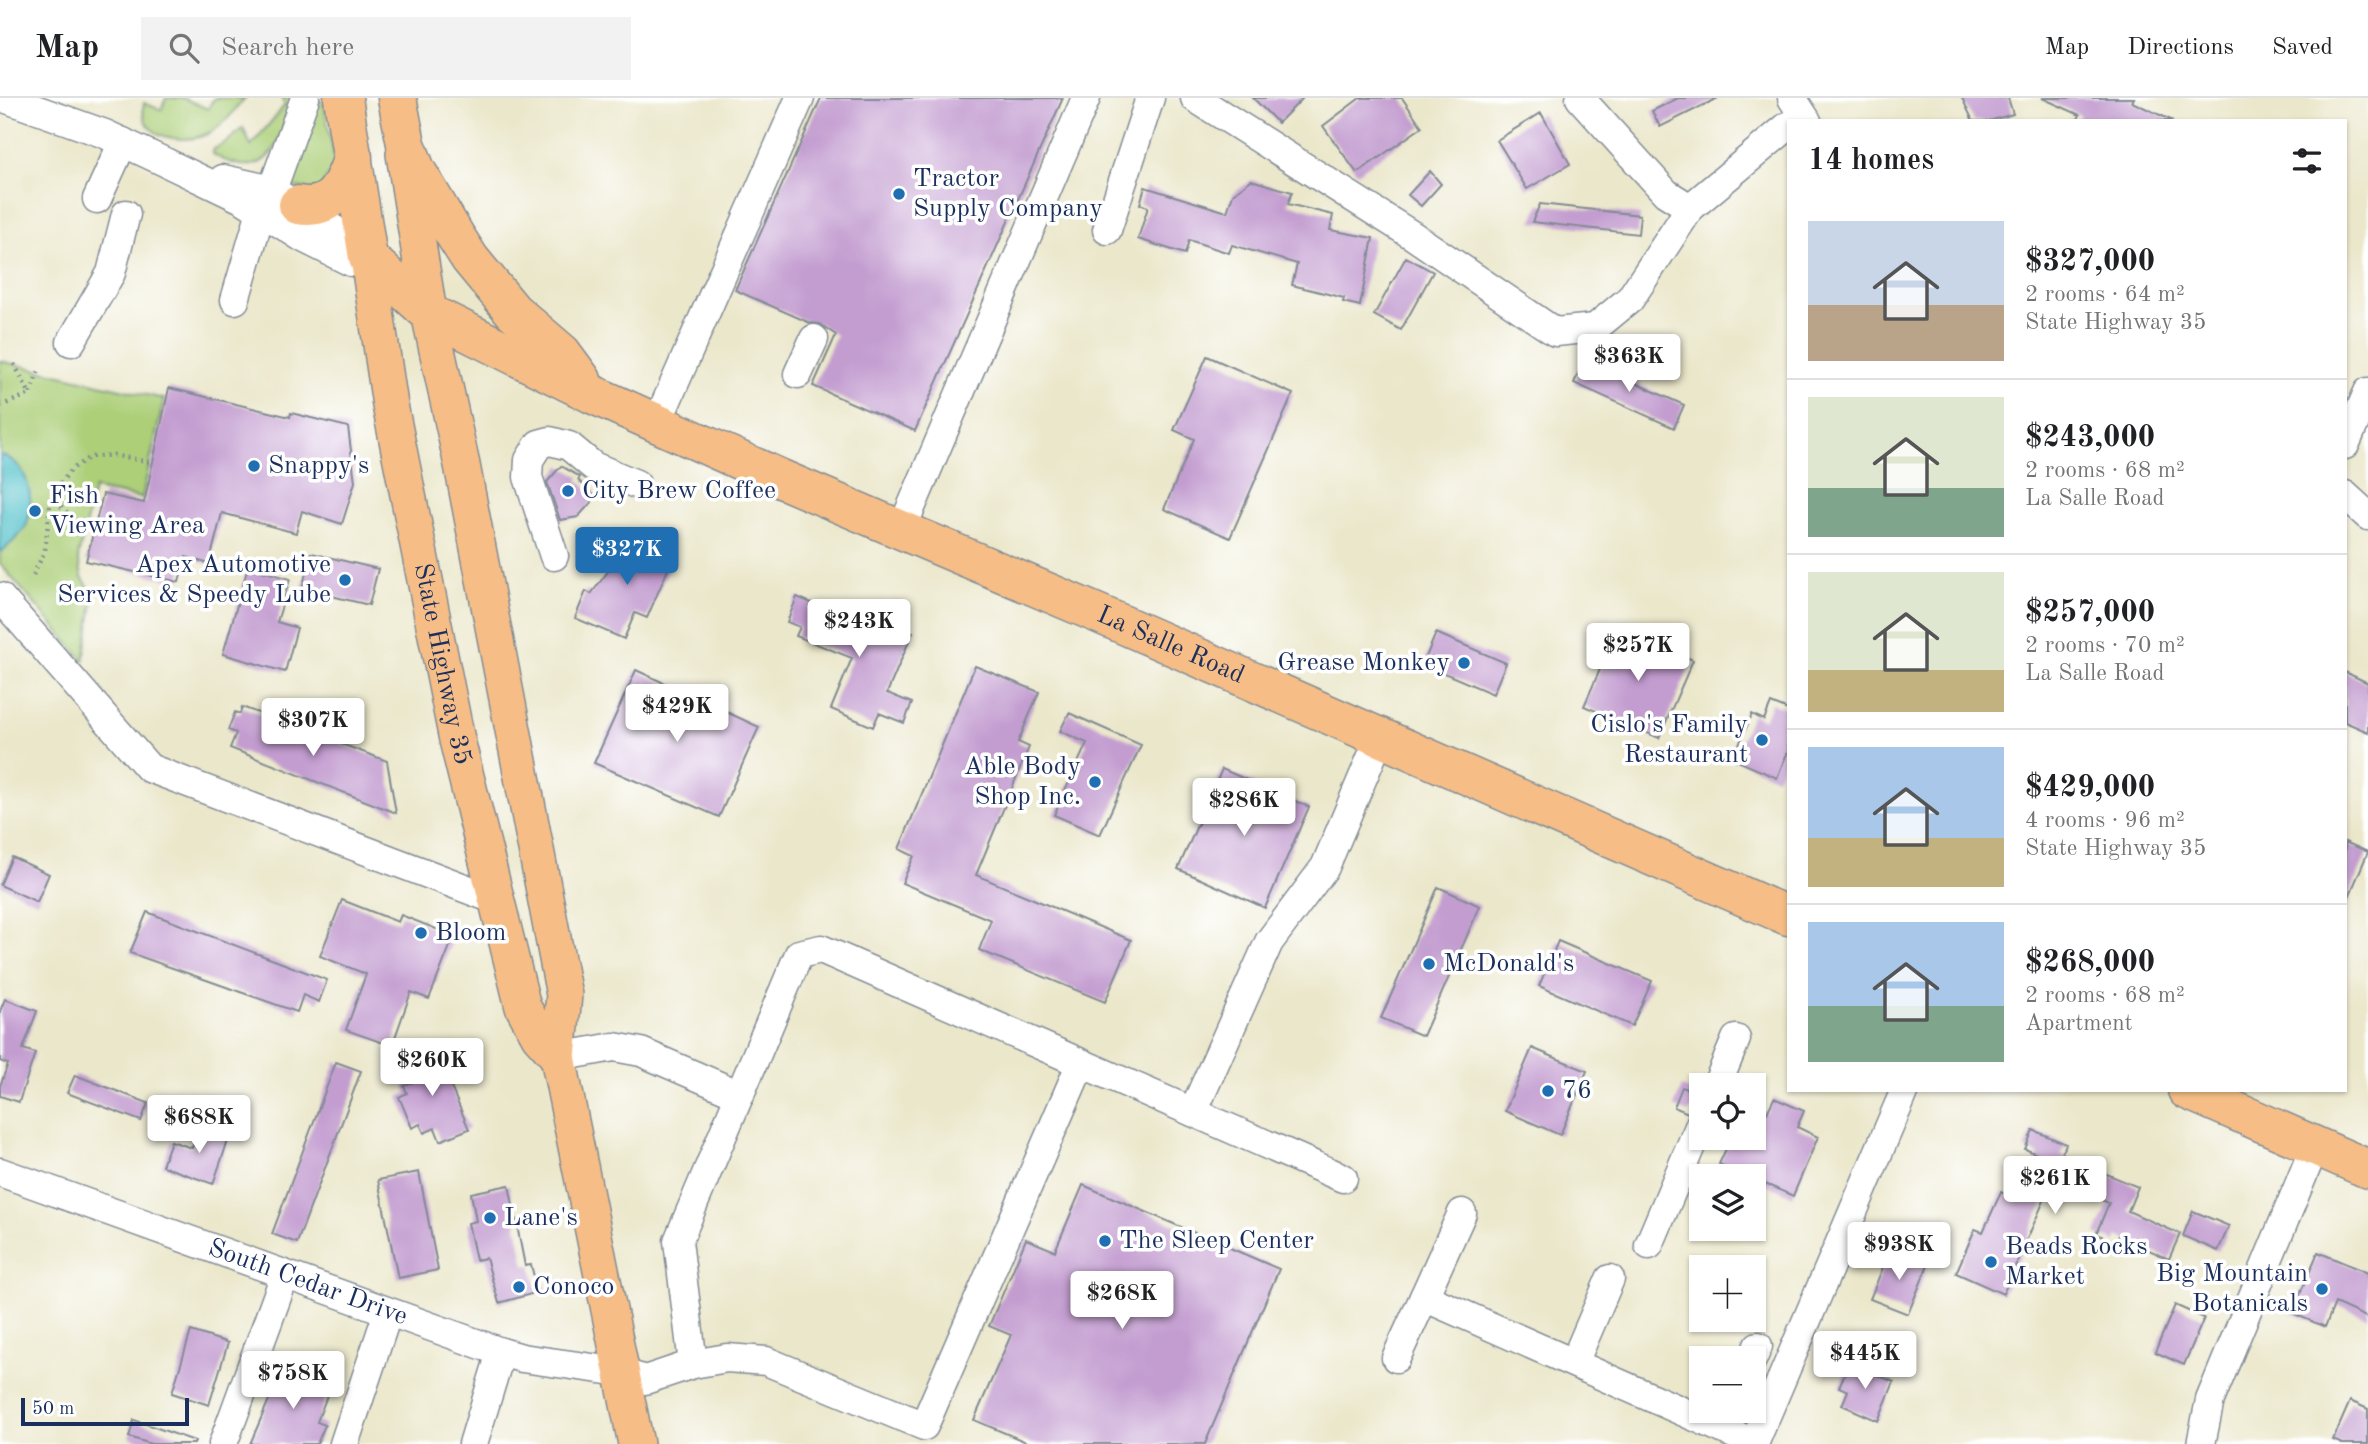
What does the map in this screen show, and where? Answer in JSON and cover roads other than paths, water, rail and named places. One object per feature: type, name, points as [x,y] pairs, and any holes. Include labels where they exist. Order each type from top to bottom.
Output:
[{"type":"highway","points":[[343,98],[368,258]]},
{"type":"highway","points":[[398,107],[406,144],[416,170],[470,259],[513,311],[562,353],[592,394]]},
{"type":"highway","points":[[277,202],[311,207],[325,204],[340,189],[354,157]]},
{"type":"highway","name":"La Salle Road","points":[[368,258],[429,313],[592,394],[1787,916]]},
{"type":"highway","points":[[2193,1092],[2368,1169]]},
{"type":"main road","name":"State Highway 35","points":[[398,107],[429,313],[462,465],[564,995],[558,1057],[636,1444]]},
{"type":"main road","name":"State Highway 35","points":[[368,258],[390,405],[455,727],[496,900],[523,1007],[539,1036],[558,1057]]},
{"type":"street","points":[[4,98],[62,108],[105,134],[167,163],[277,202],[346,237],[368,258]]},
{"type":"street","points":[[235,300],[277,202],[305,98]]},
{"type":"street","points":[[657,423],[800,98]]},
{"type":"street","points":[[901,531],[1086,98]]},
{"type":"street","points":[[1107,230],[1150,98]]},
{"type":"street","points":[[1195,98],[1412,235],[1555,332],[1595,328],[1630,299],[1690,208],[1787,125]]},
{"type":"street","points":[[1580,98],[1667,193],[1690,208]]},
{"type":"street","points":[[97,199],[123,142]]},
{"type":"street","points":[[277,202],[303,238],[351,262],[368,258]]},
{"type":"street","points":[[71,342],[111,273],[126,214]]},
{"type":"street","points":[[798,374],[814,339]]},
{"type":"street","points":[[2347,440],[2368,392]]},
{"type":"street","points":[[554,556],[528,477],[529,460],[539,444],[550,441],[569,446],[593,466],[636,484]]},
{"type":"street","points":[[2347,497],[2368,516]]},
{"type":"street","points":[[0,597],[149,768],[496,900]]},
{"type":"street","points":[[1193,1112],[1269,942],[1325,867],[1380,737]]},
{"type":"street","points":[[693,1364],[678,1241],[799,954],[821,949],[1343,1178]]},
{"type":"street","points":[[1722,1073],[1736,1039]]},
{"type":"street","points":[[558,1057],[614,1047],[641,1052],[740,1095]]},
{"type":"street","name":"South Cedar Drive","points":[[0,1172],[522,1358],[621,1372],[645,1380],[693,1364],[727,1358],[766,1361],[924,1426],[1081,1063]]},
{"type":"street","points":[[1424,1297],[1754,1443],[1904,1092]]},
{"type":"street","points":[[2201,1444],[2210,1400],[2315,1146]]},
{"type":"street","points":[[1648,1245],[1689,1150]]},
{"type":"street","points":[[1396,1358],[1462,1213]]},
{"type":"street","points":[[223,1444],[285,1275]]},
{"type":"street","points":[[1574,1363],[1610,1279]]},
{"type":"street","points":[[344,1444],[388,1312]]},
{"type":"street","points":[[473,1444],[501,1352]]},
{"type":"water","points":[[0,455],[18,465],[23,473],[30,493],[30,504],[25,528],[0,552]]},
{"type":"place","name":"Tractor Supply Company","points":[[899,194]]},
{"type":"place","name":"Snappy's","points":[[254,466]]},
{"type":"place","name":"City Brew Coffee","points":[[568,491]]},
{"type":"place","name":"Fish Viewing Area","points":[[35,511]]},
{"type":"place","name":"Apex Automotive Services & Speedy Lube","points":[[345,580]]},
{"type":"place","name":"Grease Monkey","points":[[1464,663]]},
{"type":"place","name":"Cislo's Family Restaurant","points":[[1762,740]]},
{"type":"place","name":"Able Body Shop Inc.","points":[[1095,782]]},
{"type":"place","name":"Bloom","points":[[421,933]]},
{"type":"place","name":"McDonald's","points":[[1429,964]]},
{"type":"place","name":"76","points":[[1548,1091]]},
{"type":"place","name":"Lane's","points":[[490,1218]]},
{"type":"place","name":"The Sleep Center","points":[[1105,1241]]},
{"type":"place","name":"Beads Rocks Market","points":[[1991,1262]]},
{"type":"place","name":"Conoco","points":[[519,1287]]},
{"type":"place","name":"Big Mountain Botanicals","points":[[2322,1289]]}]
